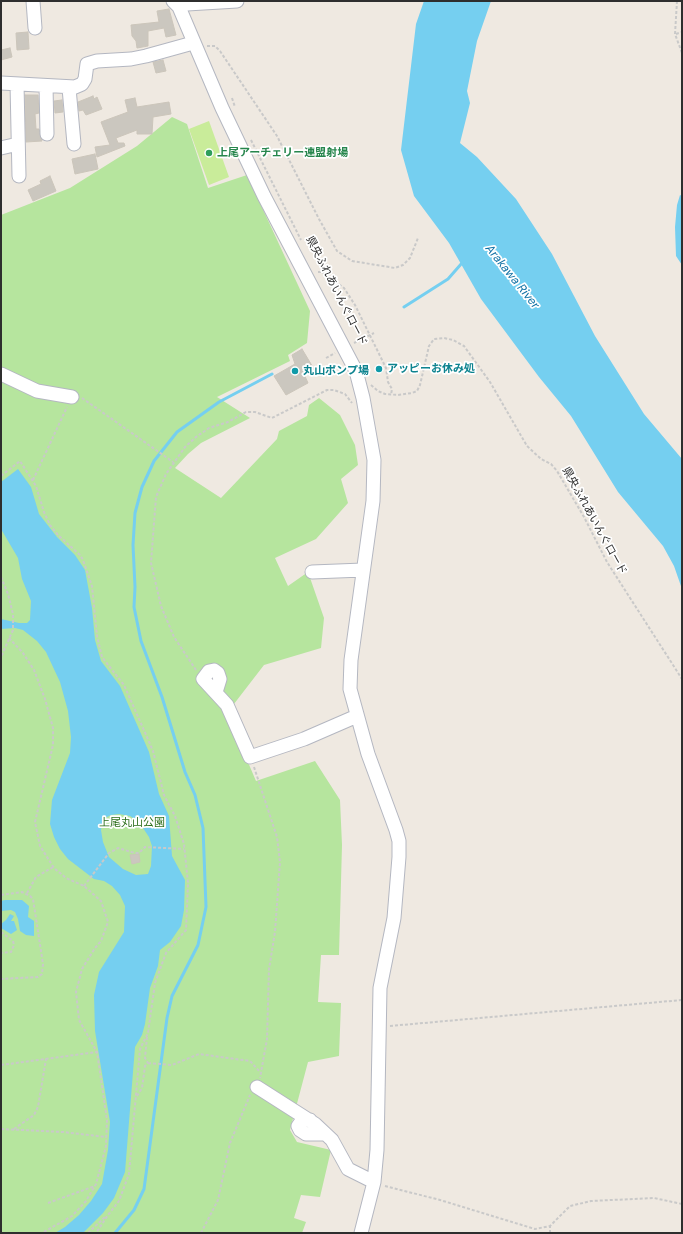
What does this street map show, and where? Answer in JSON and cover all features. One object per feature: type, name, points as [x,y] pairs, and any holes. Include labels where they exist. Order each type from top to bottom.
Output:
[{"type":"street","points":[[34,1],[35,28]]},
{"type":"street","points":[[237,1],[176,4],[222,108],[264,196],[356,371],[363,398],[374,460],[373,501],[363,570],[350,689],[368,754],[399,841],[398,890],[380,988],[377,1150],[374,1182],[361,1233]]},
{"type":"street","points":[[1,83],[69,88],[82,84],[85,79],[87,64],[97,61],[146,56],[195,45]]},
{"type":"street","points":[[17,84],[19,176]]},
{"type":"street","points":[[46,86],[47,134]]},
{"type":"street","points":[[69,88],[74,144]]},
{"type":"street","points":[[1,148],[18,144]]},
{"type":"street","points":[[1,374],[37,391],[72,397]]},
{"type":"street","points":[[312,572],[363,570]]},
{"type":"street","points":[[203,679],[208,671],[214,670],[218,673],[219,684],[216,692],[228,706],[250,757],[304,740],[357,716]]},
{"type":"street","points":[[257,1086],[310,1120],[332,1140],[348,1168],[374,1182]]},
{"type":"path","points":[[676,1],[675,34],[682,53]]},
{"type":"path","points":[[675,34],[682,32]]},
{"type":"path","points":[[195,45],[215,46],[220,51],[277,136],[337,251],[343,256],[361,263],[395,268],[403,265],[410,258],[418,238]]},
{"type":"path","points":[[230,95],[236,107]]},
{"type":"path","name":"県央ふれあいんぐロード","points":[[248,134],[303,243]]},
{"type":"path","name":"県央ふれあいんぐロード","points":[[316,268],[320,276]]},
{"type":"path","points":[[318,272],[322,272],[344,288],[371,335],[386,368],[388,382],[392,389],[391,395]]},
{"type":"path","points":[[354,344],[374,333]]},
{"type":"path","name":"県央ふれあいんぐロード","points":[[351,336],[357,347]]},
{"type":"path","name":"県央ふれあいんぐロード","points":[[368,382],[378,391],[391,395],[408,395],[417,391],[420,385],[429,346],[434,339],[444,338],[453,340],[464,346],[490,382],[516,431],[527,446],[541,459],[551,464],[558,471],[607,562],[682,678]]},
{"type":"path","points":[[326,358],[339,351]]},
{"type":"path","points":[[203,679],[174,637],[161,606],[153,576],[151,552],[156,497],[173,462],[185,447],[209,428],[228,422],[246,412],[255,412],[272,418],[322,392],[334,390],[345,394],[354,408]]},
{"type":"path","points":[[33,480],[72,397],[78,395],[173,462]]},
{"type":"path","points":[[1,476],[20,462],[33,480],[50,525],[58,535],[80,554],[87,568],[92,586],[97,636],[102,657],[124,685],[153,751],[164,795],[181,832],[188,887],[186,930],[163,958],[153,991],[146,1058],[148,1063]]},
{"type":"path","points":[[1,577],[10,599],[13,620],[13,630],[1,657]]},
{"type":"path","points":[[9,638],[23,653],[34,670],[53,728],[53,745],[35,822],[40,846],[53,867],[66,878],[84,886],[101,901],[108,922],[101,941],[82,969],[76,992],[79,1020],[97,1052],[107,1120],[104,1157],[95,1186],[86,1201],[72,1216],[42,1233]]},
{"type":"path","points":[[201,1233],[218,1200],[230,1143],[251,1094],[257,1086],[261,1073],[267,1039],[269,969],[275,932],[280,862],[277,837],[250,757]]},
{"type":"path","points":[[84,886],[89,877],[109,854],[118,848],[139,853],[145,847],[184,849]]},
{"type":"path","points":[[27,894],[36,877],[53,867]]},
{"type":"path","points":[[1,895],[27,894],[32,899],[42,954],[42,974],[38,977],[1,979]]},
{"type":"path","points":[[1,932],[13,941],[14,945],[11,952],[1,953]]},
{"type":"path","points":[[379,1027],[682,1000]]},
{"type":"path","points":[[96,1233],[119,1201],[128,1174],[140,1049],[148,1034]]},
{"type":"path","points":[[1,1065],[97,1052]]},
{"type":"path","points":[[148,1063],[172,1065],[199,1054],[250,1061],[261,1073]]},
{"type":"path","points":[[13,1130],[34,1114],[38,1107],[46,1058]]},
{"type":"path","points":[[136,1097],[142,1088],[145,1066],[148,1063]]},
{"type":"path","points":[[1,1129],[63,1132],[106,1137]]},
{"type":"path","points":[[374,1182],[398,1190],[440,1200],[535,1229],[550,1226],[570,1206],[591,1201],[654,1198],[682,1204]]},
{"type":"path","points":[[48,1203],[95,1186]]},
{"type":"path","points":[[88,1233],[108,1215]]},
{"type":"path","points":[[550,1226],[550,1233]]},
{"type":"green space","name":"上尾丸山公園","points":[[172,117],[187,124],[208,188],[247,175],[310,311],[307,343],[288,355],[290,361],[217,397],[250,418],[201,443],[175,468],[221,498],[277,439],[279,431],[307,416],[309,405],[319,398],[340,415],[355,445],[358,465],[341,479],[348,503],[316,539],[275,558],[288,586],[308,572],[324,618],[321,648],[264,665],[227,713],[256,781],[315,761],[340,800],[342,845],[339,955],[321,955],[318,1002],[341,1003],[339,1056],[308,1062],[290,1130],[297,1142],[331,1150],[320,1197],[301,1195],[294,1218],[306,1222],[302,1233],[1,1233],[1,215],[70,188],[137,146]]},
{"type":"green space","name":"上尾アーチェリー連盟射場","points":[[209,121],[229,177],[209,185],[189,129]]},
{"type":"water","name":"Arakawa River","points":[[424,1],[491,1],[477,41],[467,91],[470,103],[460,143],[477,157],[516,199],[552,254],[595,336],[644,414],[682,459],[682,589],[674,566],[663,546],[618,492],[571,416],[539,377],[481,299],[449,243],[414,196],[401,150],[416,24]]},
{"type":"water","points":[[680,195],[682,196],[682,265],[676,256],[675,227],[677,205]]},
{"type":"water","points":[[18,469],[31,487],[39,514],[57,537],[75,555],[85,570],[92,608],[95,640],[101,661],[120,686],[149,752],[159,794],[169,816],[172,856],[185,880],[184,910],[181,926],[170,942],[160,950],[158,966],[150,988],[145,1024],[142,1035],[135,1047],[125,1172],[114,1198],[103,1213],[83,1233],[55,1233],[79,1215],[91,1201],[102,1184],[108,1150],[110,1122],[95,1031],[94,995],[99,972],[124,932],[125,906],[120,895],[112,886],[104,881],[94,879],[68,859],[60,849],[50,824],[52,800],[70,753],[71,737],[68,711],[60,682],[46,652],[37,641],[23,630],[15,628],[1,629],[1,619],[19,623],[27,623],[30,620],[31,601],[22,579],[18,558],[1,529],[1,482]],"holes":[[[119,814],[130,816],[139,822],[149,837],[152,846],[151,866],[148,874],[136,875],[123,869],[109,857],[103,842],[101,830],[103,819],[111,815]]]},
{"type":"water","points":[[22,900],[29,906],[28,917],[34,921],[34,936],[26,935],[20,931],[15,912],[11,910],[1,911],[1,901]]},
{"type":"water","points":[[10,914],[14,916],[11,921],[14,921],[17,930],[11,934],[1,928],[1,924]]},
{"type":"building","points":[[169,9],[176,35],[166,37],[164,28],[148,31],[148,46],[137,48],[136,41],[132,36],[131,25],[159,22],[157,11]]},
{"type":"building","points":[[28,32],[29,49],[17,50],[16,33]]},
{"type":"building","points":[[10,48],[12,57],[1,60],[1,50]]},
{"type":"building","points":[[163,60],[166,71],[156,73],[153,62]]},
{"type":"building","points":[[25,95],[38,95],[39,113],[35,114],[36,129],[39,129],[42,141],[26,142]]},
{"type":"building","points":[[93,96],[94,99],[97,97],[102,109],[86,115],[83,110],[79,111],[78,102]]},
{"type":"building","points":[[135,98],[137,107],[169,102],[171,114],[153,117],[152,134],[137,134],[137,130],[116,138],[118,143],[124,143],[125,146],[97,157],[95,147],[110,145],[101,122],[128,112],[125,100]]},
{"type":"building","points":[[62,100],[63,112],[55,113],[54,101]]},
{"type":"building","points":[[95,154],[98,169],[75,174],[72,159]]},
{"type":"building","points":[[50,176],[56,191],[33,201],[28,190],[41,184],[40,181]]},
{"type":"building","name":"丸山ポンプ場","points":[[302,349],[314,369],[304,374],[308,383],[286,395],[274,376],[295,364],[292,355]]},
{"type":"building","points":[[139,854],[140,862],[132,864],[130,855]]},
{"type":"waterway","points":[[404,307],[448,279],[462,263]]},
{"type":"waterway","points":[[115,1233],[134,1210],[144,1189],[167,1018],[172,996],[198,945],[206,907],[203,828],[195,795],[185,772],[162,697],[141,641],[134,607],[135,587],[133,545],[135,513],[142,487],[154,461],[177,432],[219,402],[272,374]]},
{"type":"place","name":"上尾アーチェリー連盟射場","points":[[209,153]]},
{"type":"place","name":"アッピーお休み処","points":[[379,369]]},
{"type":"place","name":"丸山ポンプ場","points":[[295,371]]}]
